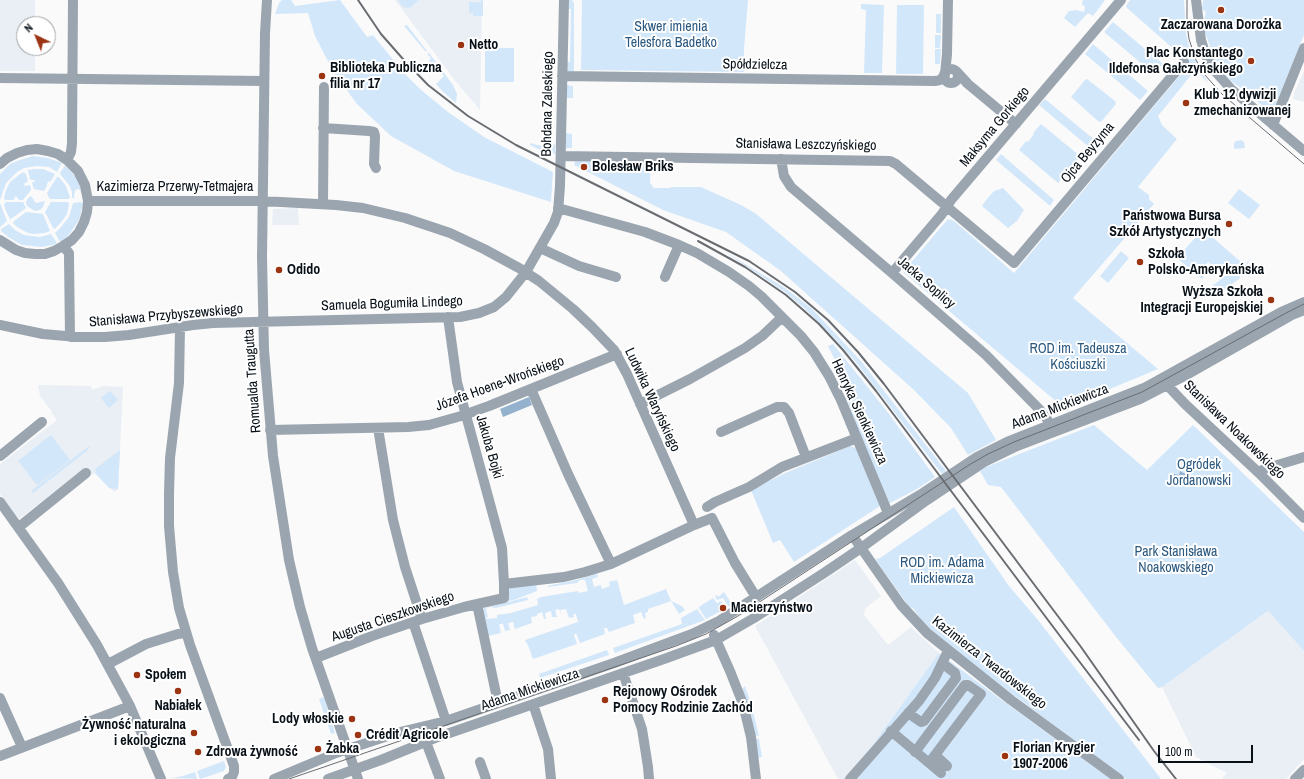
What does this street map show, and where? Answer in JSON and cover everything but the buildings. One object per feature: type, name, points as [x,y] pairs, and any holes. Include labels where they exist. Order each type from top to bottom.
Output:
[{"type":"street","points":[[67,160],[71,152],[72,144],[73,0]]},
{"type":"street","name":"Romualda Traugutta","points":[[267,0],[262,201],[263,322],[270,430],[276,480],[289,560],[305,624],[348,749]]},
{"type":"street","name":"Bohdana Zaleskiego","points":[[558,208],[561,156],[564,0]]},
{"type":"street","points":[[948,0],[947,54],[950,65],[950,75],[968,84],[1016,124]]},
{"type":"street","name":"Maksyma Gorkiego","points":[[892,273],[951,200],[1120,0]]},
{"type":"street","points":[[1197,3],[1198,27],[1201,43],[1214,70],[1229,87],[1304,151]]},
{"type":"street","points":[[1273,125],[1304,48]]},
{"type":"street","name":"Ojca Beyzyma","points":[[1014,263],[1184,62]]},
{"type":"street","name":"Spółdzielcza","points":[[562,76],[937,81],[950,75]]},
{"type":"street","points":[[0,78],[264,81]]},
{"type":"street","points":[[323,204],[324,87]]},
{"type":"street","points":[[323,128],[374,132],[374,164],[376,168]]},
{"type":"street","points":[[0,164],[17,153],[27,150],[38,150],[53,153],[67,160],[78,171],[85,185],[88,201],[87,212],[81,227],[72,240],[50,252],[35,254],[16,250],[0,240]]},
{"type":"street","name":"Stanisława Leszczyńskiego","points":[[561,156],[890,161],[896,164],[1014,263]]},
{"type":"street","name":"Jacka Soplicy","points":[[781,159],[784,176],[791,187],[986,355],[1040,410],[1052,429]]},
{"type":"street","name":"Kazimierza Przerwy-Tetmajera","points":[[88,201],[262,201]]},
{"type":"street","name":"Ludwika Waryńskiego","points":[[262,201],[349,206],[405,218],[465,239],[526,272],[578,314],[617,354],[694,525]]},
{"type":"street","name":"Henryka Sienkiewicza","points":[[558,208],[645,232],[679,245],[736,277],[755,291],[801,336],[822,365],[837,391],[888,513]]},
{"type":"street","name":"Samuela Bogumiła Lindego","points":[[263,322],[448,317],[472,315],[494,307],[506,297],[526,272],[554,223],[558,208]]},
{"type":"street","points":[[665,277],[679,245]]},
{"type":"street","points":[[63,246],[69,253],[70,336]]},
{"type":"street","points":[[540,248],[579,266],[616,277]]},
{"type":"street","name":"Adama Mickiewicza","points":[[1166,381],[1281,312],[1304,302]]},
{"type":"street","name":"Adama Mickiewicza","points":[[328,779],[357,774],[426,742],[716,640],[756,617],[861,548],[925,496],[979,460],[1016,446],[1134,393],[1166,381],[1304,310]]},
{"type":"street","points":[[640,404],[690,379],[745,348],[762,336],[782,316]]},
{"type":"street","name":"Jakuba Bojki","points":[[448,317],[455,373],[465,415],[501,544],[504,584]]},
{"type":"street","name":"Stanisława Przybyszewskiego","points":[[0,325],[36,333],[105,337],[214,323],[263,322]]},
{"type":"street","points":[[180,327],[179,387],[170,458],[168,526],[174,583],[186,633],[234,766],[231,776]]},
{"type":"street","name":"Józefa Hoene-Wrońskiego","points":[[270,430],[422,426],[465,415],[617,354]]},
{"type":"street","name":"Stanisława Noakowskiego","points":[[1166,381],[1182,401],[1259,473],[1304,518]]},
{"type":"street","points":[[531,389],[578,494],[612,564]]},
{"type":"street","points":[[721,432],[777,407],[784,407],[788,411],[806,457]]},
{"type":"street","points":[[0,456],[42,422]]},
{"type":"street","points":[[378,428],[393,520],[406,566],[417,620],[446,721]]},
{"type":"street","points":[[690,515],[749,487],[782,467],[857,438]]},
{"type":"street","points":[[1259,473],[1264,469],[1304,457]]},
{"type":"street","points":[[19,527],[86,473]]},
{"type":"street","name":"Adama Mickiewicza","points":[[274,779],[348,749],[400,732],[446,721],[666,644],[709,626],[888,513],[925,496]]},
{"type":"street","points":[[0,502],[58,583],[108,664],[130,706],[161,779]]},
{"type":"street","points":[[707,507],[735,563],[756,597]]},
{"type":"street","points":[[504,584],[575,575],[612,564],[712,518]]},
{"type":"street","points":[[852,535],[861,548]]},
{"type":"street","name":"Kazimierza Twardowskiego","points":[[861,548],[908,615],[930,636],[988,682],[1119,779]]},
{"type":"street","name":"Augusta Cieszkowskiego","points":[[316,658],[417,620],[504,598],[504,584]]},
{"type":"street","points":[[477,604],[498,703]]},
{"type":"street","points":[[709,626],[735,682],[746,716],[752,745],[756,779]]},
{"type":"street","points":[[108,664],[142,646],[178,634],[186,633]]},
{"type":"street","points":[[857,779],[919,701],[935,678],[948,651]]},
{"type":"street","points":[[908,713],[921,722],[924,721],[956,678],[955,674],[942,663]]},
{"type":"street","points":[[623,673],[642,729],[649,779]]},
{"type":"street","points":[[929,764],[988,682]]},
{"type":"street","points":[[915,752],[965,685],[968,685],[979,693]]},
{"type":"street","points":[[0,698],[22,747]]},
{"type":"street","points":[[533,704],[548,749],[551,779]]},
{"type":"street","points":[[0,756],[130,706]]},
{"type":"street","points":[[894,733],[929,764],[944,770],[935,755]]},
{"type":"street","points":[[850,779],[894,733]]},
{"type":"street","points":[[426,742],[440,779]]},
{"type":"street","points":[[348,749],[357,774]]},
{"type":"street","points":[[480,762],[486,779]]},
{"type":"street","points":[[1295,779],[1304,770]]},
{"type":"shaded area","points":[[0,0],[35,0],[35,16],[16,16],[16,56],[35,56],[35,71],[0,71]]},
{"type":"shaded area","points":[[395,0],[482,0],[480,110],[453,78]]},
{"type":"shaded area","points":[[1304,71],[1304,102],[1293,99],[1294,93]]},
{"type":"shaded area","points":[[298,208],[299,225],[272,225],[273,209]]},
{"type":"shaded area","points":[[38,385],[91,386],[92,390],[103,386],[123,387],[118,489],[114,492],[95,473],[91,475],[85,468],[19,519],[0,494],[0,464],[57,420],[40,396]]},
{"type":"shaded area","points":[[529,397],[532,405],[503,417],[500,409]]},
{"type":"shaded area","points":[[1180,471],[1187,475],[1190,480],[1189,482],[1182,482],[1174,477],[1174,474],[1179,475]]},
{"type":"shaded area","points":[[855,560],[881,596],[865,609],[864,615],[888,645],[911,627],[939,653],[864,757],[843,779],[838,779],[755,626]]},
{"type":"shaded area","points":[[1268,611],[1304,651],[1304,759],[1286,779],[1223,779],[1222,778],[1227,773],[1196,757],[1162,687]]},
{"type":"green space","points":[[282,0],[291,0],[295,6],[340,0],[367,37],[373,35],[404,73],[420,89],[448,112],[484,137],[553,172],[551,202],[454,171],[391,136],[357,104],[334,73],[315,36],[308,13],[275,14],[279,3]]},
{"type":"green space","points":[[398,0],[419,0],[408,8],[403,7]]},
{"type":"green space","points":[[481,0],[483,0],[483,16],[473,16],[473,13],[469,13],[469,2],[481,2]]},
{"type":"green space","points":[[567,0],[572,0],[574,3],[574,73],[566,71],[567,62],[570,62],[571,9],[568,9]]},
{"type":"green space","name":"Skwer imienia Telesfora Badetko","points":[[582,0],[748,0],[744,49],[744,72],[581,70]]},
{"type":"green space","points":[[1083,0],[1105,0],[1093,16],[1088,13],[1075,27],[1064,18],[1069,11],[1076,10],[1084,12],[1085,7],[1082,4]]},
{"type":"green space","points":[[1130,0],[1184,0],[1186,34],[1189,46],[1198,67],[1209,84],[1185,59],[1127,8],[1126,6]]},
{"type":"green space","name":"Plac Konstantego Ildefonsa Gałczyńskiego","points":[[1203,0],[1304,0],[1304,35],[1272,114],[1232,82],[1215,61],[1205,32],[1204,21],[1206,12],[1202,9]]},
{"type":"green space","points":[[861,4],[884,5],[882,73],[864,73],[866,10],[861,9]]},
{"type":"green space","points":[[897,5],[924,5],[923,74],[896,74]]},
{"type":"green space","points":[[936,14],[941,14],[941,33],[936,33]]},
{"type":"green space","points":[[1113,22],[1163,64],[1154,74],[1104,32]]},
{"type":"green space","points":[[407,25],[427,51],[426,52],[404,26]]},
{"type":"green space","points":[[935,35],[941,35],[940,48],[935,48]]},
{"type":"green space","points":[[1093,44],[1148,91],[1140,100],[1085,54]]},
{"type":"green space","points":[[485,48],[514,48],[514,82],[485,82]]},
{"type":"green space","points":[[935,49],[941,49],[940,64],[935,64]]},
{"type":"green space","points":[[429,53],[453,85],[457,94],[456,103],[436,84],[444,76],[429,61],[431,58],[427,54]]},
{"type":"green space","name":"ROD im. Tadeusza Kościuszki","points":[[1186,68],[1192,74],[1158,116],[1162,125],[1177,139],[1138,187],[1149,195],[1149,199],[1154,204],[1073,298],[1158,369],[1064,408],[903,272],[948,219],[954,221],[1014,273]]},
{"type":"green space","points":[[1087,79],[1115,101],[1116,104],[1101,122],[1071,97]]},
{"type":"green space","points":[[566,85],[573,86],[573,98],[565,98]]},
{"type":"green space","points":[[1045,99],[1102,146],[1096,153],[1039,105]]},
{"type":"green space","points":[[1041,124],[1080,156],[1058,183],[1019,150],[1026,141],[1028,142],[1034,134],[1033,133]]},
{"type":"green space","points":[[566,133],[572,134],[572,148],[565,148]]},
{"type":"green space","points":[[1241,140],[1244,142],[1245,148],[1234,149],[1234,143]]},
{"type":"green space","points":[[530,143],[542,146],[541,148],[551,148],[555,143],[555,154],[547,151],[546,153],[530,145]]},
{"type":"green space","points":[[1001,154],[1054,200],[1050,206],[996,160]]},
{"type":"green space","points":[[33,156],[48,158],[62,163],[57,172],[49,167],[37,166],[24,168],[17,172],[6,183],[0,200],[0,174],[10,164]]},
{"type":"green space","points":[[575,161],[651,162],[650,183],[654,188],[701,187],[755,213],[968,393],[996,440],[968,455],[951,428],[914,390],[781,271],[726,232],[663,210],[574,165]]},
{"type":"green space","points":[[65,165],[77,178],[83,197],[78,189],[75,190],[74,198],[72,198],[72,192],[69,185],[60,174]]},
{"type":"green space","points":[[43,169],[55,174],[51,181],[48,182],[44,191],[34,189],[32,183],[35,180],[30,179],[28,170]]},
{"type":"green space","points":[[23,172],[26,174],[28,181],[24,184],[25,186],[30,185],[31,190],[23,200],[19,200],[15,196],[14,200],[5,200],[6,190],[10,182]]},
{"type":"green space","points":[[57,177],[59,177],[66,186],[70,198],[49,198],[47,193]]},
{"type":"green space","points":[[1003,188],[1024,210],[1017,221],[1008,228],[982,206],[994,191]]},
{"type":"green space","points":[[1239,189],[1260,205],[1249,219],[1228,203]]},
{"type":"green space","points":[[31,196],[36,203],[45,201],[40,210],[35,211],[27,206],[26,202]]},
{"type":"green space","points":[[6,202],[23,202],[26,208],[10,219],[5,209],[4,204]]},
{"type":"green space","points":[[51,202],[68,202],[69,204],[67,214],[55,229],[53,228],[45,212]]},
{"type":"green space","points":[[81,202],[83,204],[79,220],[68,236],[60,242],[55,233],[69,217],[73,203]]},
{"type":"green space","points":[[0,203],[7,221],[0,227]]},
{"type":"green space","points":[[26,212],[43,214],[50,231],[34,234],[28,233],[17,227],[13,223],[14,221]]},
{"type":"green space","points":[[9,224],[15,230],[24,235],[40,237],[51,234],[57,243],[41,247],[22,245],[1,231],[1,229]]},
{"type":"green space","points":[[1203,229],[1241,262],[1246,264],[1251,258],[1239,279],[1217,295],[1211,287],[1225,276],[1208,262],[1199,273],[1204,277],[1202,279],[1177,258]]},
{"type":"green space","points":[[722,250],[785,288],[811,308],[861,361],[946,471],[942,474],[855,361],[804,308],[785,292]]},
{"type":"green space","points":[[1121,251],[1129,258],[1108,283],[1100,276]]},
{"type":"green space","points":[[833,344],[886,410],[935,477],[917,489],[890,503],[887,502],[864,449],[848,402],[853,397],[828,346]]},
{"type":"green space","points":[[110,391],[118,400],[109,408],[101,398]]},
{"type":"green space","name":"Park Stanisława Noakowskiego","points":[[1094,425],[1147,470],[1193,425],[1304,532],[1304,651],[1268,611],[1162,687],[1158,688],[1116,637],[1001,487],[988,485],[980,471],[986,467]]},
{"type":"green space","points":[[51,435],[70,460],[37,485],[18,461]]},
{"type":"green space","points":[[89,446],[90,447],[88,450],[33,493],[31,491]]},
{"type":"green space","points":[[850,446],[856,448],[880,506],[794,562],[780,540],[773,543],[751,490],[783,474]]},
{"type":"green space","points":[[120,450],[118,489],[109,488],[95,473],[95,469]]},
{"type":"green space","name":"ROD im. Adama Mickiewicza","points":[[954,507],[1009,586],[1038,620],[1161,779],[1126,779],[976,667],[937,636],[921,620],[913,608],[909,607],[876,559],[880,558]]},
{"type":"green space","points":[[597,574],[598,577],[592,579],[594,587],[601,585],[602,589],[610,586],[609,582],[617,580],[624,605],[666,589],[671,601],[648,609],[648,612],[645,613],[646,618],[644,619],[641,612],[633,615],[635,623],[609,632],[607,628],[604,628],[605,634],[580,643],[576,633],[574,635],[577,644],[533,659],[525,640],[578,622],[576,614],[573,614],[574,617],[569,618],[566,609],[560,610],[562,616],[559,609],[555,610],[557,617],[552,617],[551,611],[545,613],[546,619],[544,619],[542,612],[537,614],[537,616],[531,617],[532,623],[515,629],[513,622],[508,623],[510,630],[505,631],[503,624],[499,624],[501,633],[488,636],[482,609],[527,597],[528,600],[486,609],[487,619],[497,618],[497,615],[511,613],[538,605],[537,599],[541,597],[578,591],[579,593],[588,591],[585,580],[580,580],[577,583],[547,586]]},
{"type":"green space","points":[[536,583],[537,591],[514,600],[502,602],[506,598],[511,586]]},
{"type":"green space","points":[[724,592],[732,604],[729,607],[723,598],[717,600],[715,596],[717,595],[718,597]]},
{"type":"green space","points":[[713,598],[717,603],[721,601],[726,608],[706,619],[699,607]]},
{"type":"green space","points":[[671,601],[682,606],[685,610],[679,614]]},
{"type":"green space","points":[[697,609],[705,620],[615,653],[613,648],[682,624],[681,618]]},
{"type":"green space","points":[[607,650],[609,655],[540,678],[539,674]]},
{"type":"green space","points":[[939,653],[1111,779],[843,779],[864,757]]},
{"type":"green space","points":[[745,686],[759,736],[754,735],[742,689]]},
{"type":"green space","points":[[324,697],[335,733],[331,734],[319,699]]},
{"type":"green space","points":[[755,738],[759,739],[762,757],[757,758]]},
{"type":"green space","points":[[224,761],[226,767],[224,771],[200,779],[197,771]]},
{"type":"green space","points":[[195,772],[197,779],[171,778],[183,776]]},
{"type":"tram line","points":[[1187,0],[1187,24],[1189,39],[1196,60],[1204,74],[1222,94],[1304,164]]},
{"type":"tram line","points":[[289,779],[676,646],[706,634],[738,616],[988,454],[1014,442],[1142,392],[1304,304]]},
{"type":"railway","points":[[358,0],[381,34],[403,59],[428,85],[468,116],[516,145],[749,261],[795,292],[828,320],[858,352],[884,384],[1081,647],[1154,751],[1176,779]]},
{"type":"railway","points":[[698,241],[745,267],[786,295],[819,324],[843,350],[876,391],[1139,740]]},
{"type":"place","name":"Zaczarowana Dorożka","points":[[1221,10]]},
{"type":"place","name":"Netto","points":[[461,45]]},
{"type":"place","name":"Plac Konstantego Ildefonsa Gałczyńskiego","points":[[1251,61]]},
{"type":"place","name":"Biblioteka Publiczna filia nr 17","points":[[322,76]]},
{"type":"place","name":"Klub 12 dywizji zmechanizowanej","points":[[1186,103]]},
{"type":"place","name":"Bolesław Briks","points":[[584,167]]},
{"type":"place","name":"Państwowa Bursa Szkół Artystycznych","points":[[1229,224]]},
{"type":"place","name":"Szkoła Polsko-Amerykańska","points":[[1140,262]]},
{"type":"place","name":"Odido","points":[[279,270]]},
{"type":"place","name":"Wyższa Szkoła Integracji Europejskiej","points":[[1271,300]]},
{"type":"place","name":"Macierzyństwo","points":[[723,608]]},
{"type":"place","name":"Społem","points":[[137,675]]},
{"type":"place","name":"Nabiałek","points":[[178,691]]},
{"type":"place","name":"Rejonowy Ośrodek Pomocy Rodzinie Zachód","points":[[605,700]]},
{"type":"place","name":"Lody włoskie","points":[[352,719]]},
{"type":"place","name":"Żywność naturalna i ekologiczna","points":[[194,733]]},
{"type":"place","name":"Crédit Agricole","points":[[358,735]]},
{"type":"place","name":"Żabka","points":[[318,749]]},
{"type":"place","name":"Zdrowa żywność","points":[[198,752]]},
{"type":"place","name":"Florian Krygier 1907-2006","points":[[1005,756]]},
{"type":"park label","name":"Ogródek Jordanowski","points":[[1199,474]]}]
